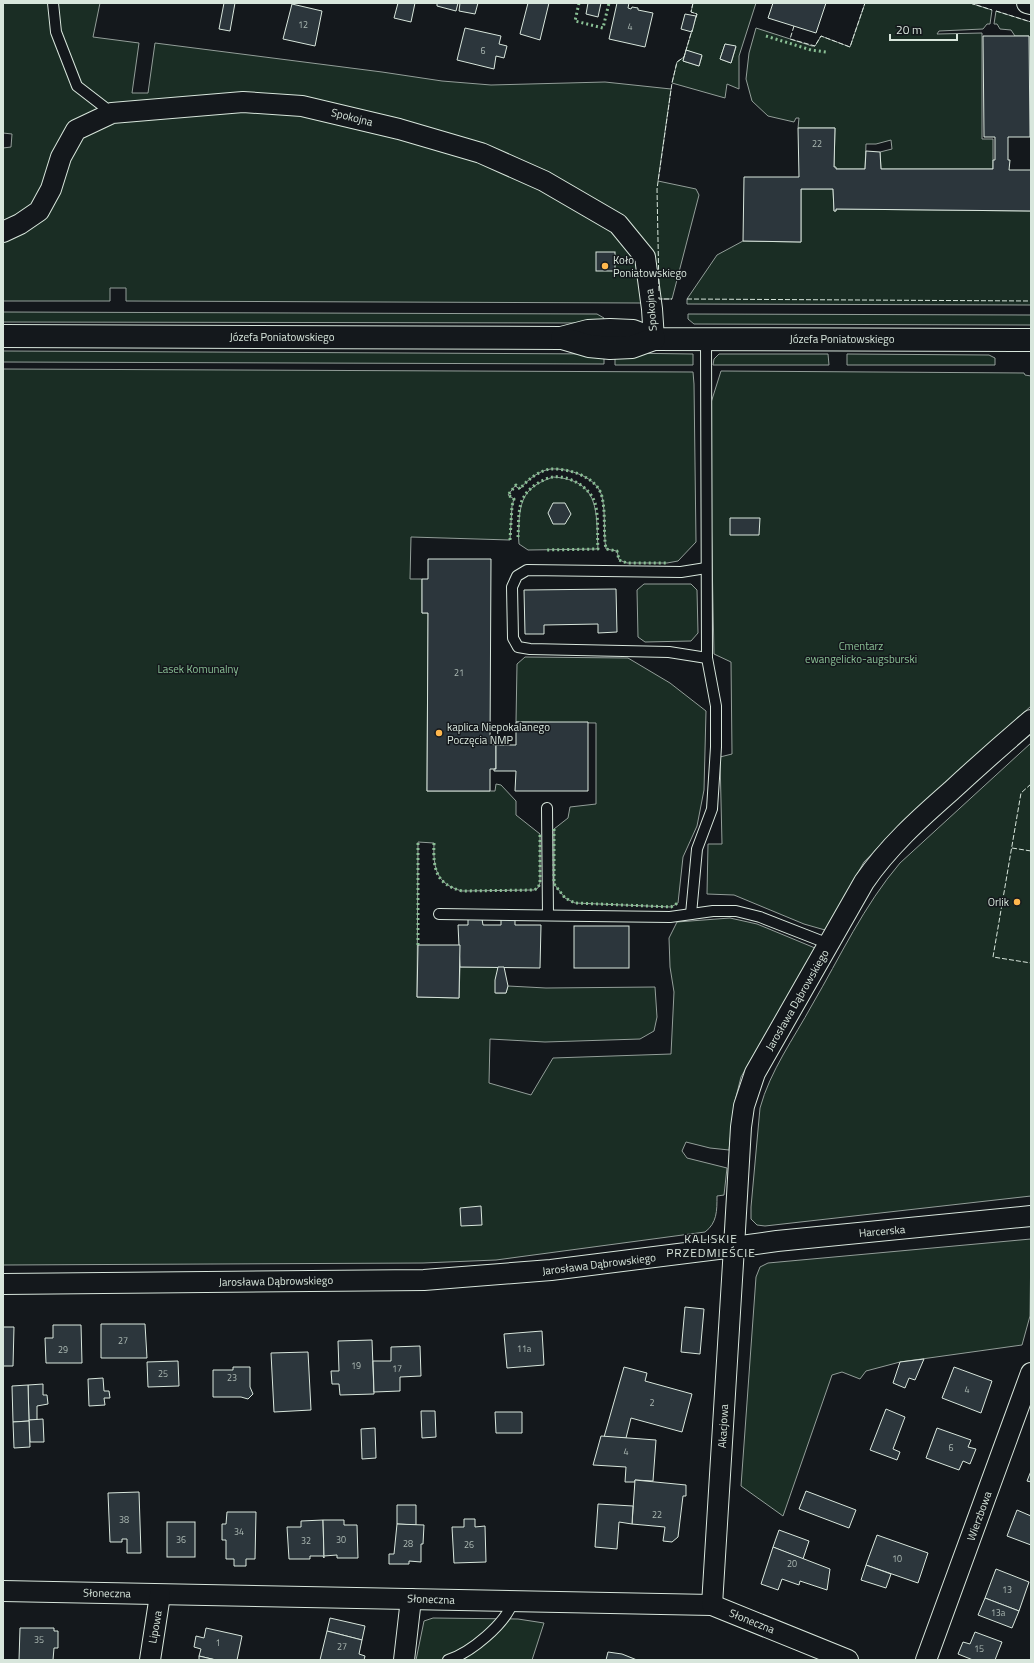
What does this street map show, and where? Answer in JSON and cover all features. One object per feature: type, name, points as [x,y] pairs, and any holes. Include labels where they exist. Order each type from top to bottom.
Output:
[{"type":"street","points":[[1027,3],[1031,4]]},
{"type":"street","name":"Spokojna","points":[[3,232],[20,224],[39,211],[52,189],[61,158],[76,130],[112,113],[243,102],[283,104],[330,112],[392,127],[481,153],[544,181],[618,224],[645,257],[652,309],[654,338]]},
{"type":"street","name":"Józefa Poniatowskiego","points":[[3,336],[561,338],[589,346],[610,348],[632,347],[654,338],[1031,340]]},
{"type":"street","name":"Jarosława Dąbrowskiego","points":[[3,1284],[424,1280],[551,1270],[734,1247],[741,1127],[748,1091],[755,1073],[864,882],[876,864],[925,814],[1031,720]]},
{"type":"street","name":"Harcerska","points":[[734,1247],[777,1241],[1031,1216]]},
{"type":"street","name":"Akacjowa","points":[[712,1605],[734,1247]]},
{"type":"street","name":"Wierzbowa","points":[[926,1660],[1031,1372]]},
{"type":"street","name":"Słoneczna","points":[[3,1591],[712,1605],[848,1660]]},
{"type":"street","name":"Lipowa","points":[[150,1660],[160,1594]]},
{"type":"street","points":[[404,1660],[411,1599]]},
{"type":"lane","points":[[53,3],[56,32],[77,86],[112,113]]},
{"type":"lane","points":[[691,914],[697,848],[712,809],[715,755],[716,706],[707,658],[706,339]]},
{"type":"lane","points":[[706,568],[681,572],[527,570],[516,576],[512,587],[513,638],[518,646],[530,649],[669,652],[707,658]]},
{"type":"lane","points":[[546,808],[548,915]]},
{"type":"lane","points":[[439,914],[670,917],[713,910],[736,910],[766,919],[829,944]]},
{"type":"lane","points":[[448,1660],[465,1651],[487,1635],[505,1616],[511,1608],[513,1601]]},
{"type":"green space","points":[[3,3],[100,3],[93,37],[139,43],[132,93],[148,93],[155,43],[442,81],[491,85],[605,82],[671,89],[658,181],[696,189],[699,195],[672,299],[659,299],[641,303],[126,301],[126,288],[110,288],[110,301],[3,301],[3,148],[11,147],[12,134],[3,133]]},
{"type":"green space","points":[[693,3],[756,3],[739,56],[739,89],[727,84],[725,98],[672,83],[677,62],[684,57],[683,61],[699,66],[702,56],[686,50],[697,14],[691,12]],"holes":[[[725,44],[736,47],[731,63],[720,59]]]},
{"type":"green space","points":[[865,3],[970,3],[992,10],[990,24],[987,24],[983,29],[939,31],[937,34],[982,33],[982,139],[993,139],[993,169],[881,169],[880,152],[892,149],[891,140],[876,144],[866,144],[865,169],[836,169],[834,167],[835,128],[798,128],[799,118],[796,118],[794,122],[768,116],[752,101],[746,79],[749,53],[756,28],[812,46],[815,46],[821,36],[850,47]]},
{"type":"green space","points":[[996,11],[1031,22],[1031,82],[1029,83],[1029,36],[1015,36],[1011,30],[1000,29],[997,24],[994,24]]},
{"type":"green space","points":[[801,189],[833,189],[834,211],[836,211],[836,209],[1031,211],[1031,305],[687,304],[687,299],[717,255],[743,241],[801,242]]},
{"type":"green space","points":[[3,312],[597,314],[604,318],[603,323],[3,322]]},
{"type":"green space","points":[[688,314],[1031,315],[1031,325],[694,324],[688,319]]},
{"type":"green space","points":[[3,351],[604,354],[604,364],[3,362]]},
{"type":"green space","points":[[619,353],[693,354],[693,365],[615,365],[615,357]]},
{"type":"green space","points":[[719,354],[828,354],[829,365],[713,365],[714,359]]},
{"type":"green space","points":[[847,354],[989,355],[995,358],[995,365],[847,365]]},
{"type":"green space","name":"Lasek Komunalny","points":[[3,369],[693,372],[696,542],[678,561],[667,563],[627,563],[619,560],[617,551],[606,549],[602,497],[595,484],[589,479],[574,472],[551,469],[542,471],[534,476],[520,489],[515,486],[508,495],[514,499],[512,506],[510,540],[411,537],[410,579],[422,579],[422,613],[428,613],[427,791],[495,791],[496,784],[501,785],[516,801],[516,815],[540,834],[540,883],[538,888],[534,890],[462,891],[453,888],[441,879],[438,874],[434,860],[434,843],[418,842],[417,997],[459,998],[460,967],[498,967],[496,993],[506,993],[508,986],[546,988],[655,987],[657,1017],[654,1031],[640,1039],[545,1042],[490,1039],[489,1083],[531,1095],[553,1058],[671,1054],[674,992],[670,967],[669,938],[677,922],[730,918],[757,924],[815,948],[741,1077],[734,1105],[729,1150],[710,1148],[686,1142],[682,1151],[687,1158],[727,1168],[724,1195],[717,1196],[716,1216],[712,1225],[705,1232],[496,1260],[423,1263],[3,1265]]},
{"type":"green space","name":"Cmentarz ewangelicko-augsburski","points":[[721,371],[1024,373],[1025,375],[1031,376],[1031,706],[897,828],[864,862],[825,930],[804,924],[734,895],[707,894],[708,844],[722,844],[720,757],[732,754],[731,662],[714,654],[709,409]]},
{"type":"green space","points":[[553,477],[569,479],[580,484],[588,492],[596,511],[598,549],[528,550],[519,544],[519,521],[524,498],[527,493],[537,484]]},
{"type":"green space","points":[[644,584],[691,584],[697,590],[698,633],[691,641],[645,642],[638,637],[637,590]]},
{"type":"green space","points":[[525,657],[628,658],[670,683],[706,711],[704,790],[697,826],[683,857],[678,903],[671,907],[575,903],[565,898],[554,884],[554,829],[568,818],[570,807],[596,804],[596,723],[516,722],[517,664]]},
{"type":"green space","points":[[1031,743],[1031,1196],[765,1226],[757,1225],[751,1219],[751,1207],[760,1108],[764,1094],[783,1055],[853,932],[887,879],[900,863]]},
{"type":"green space","points":[[1031,1239],[1030,1316],[1022,1345],[900,1362],[866,1371],[860,1379],[842,1372],[832,1375],[783,1516],[741,1486],[756,1277],[760,1267],[768,1263]]},
{"type":"green space","points":[[433,1618],[518,1619],[544,1623],[532,1660],[416,1660],[424,1621]]},
{"type":"building","points":[[224,3],[235,3],[230,31],[219,29]]},
{"type":"building","points":[[398,3],[415,3],[411,22],[394,18]]},
{"type":"building","points":[[437,3],[458,3],[456,11],[437,6]]},
{"type":"building","points":[[460,3],[478,3],[475,14],[459,11]]},
{"type":"building","points":[[528,3],[549,3],[540,40],[520,34]]},
{"type":"building","points":[[588,3],[601,3],[598,17],[586,14]]},
{"type":"building","points":[[617,3],[629,3],[628,8],[638,8],[638,10],[653,13],[645,47],[609,39]]},
{"type":"building","points":[[773,3],[826,3],[816,33],[768,18]]},
{"type":"building","points":[[292,4],[322,11],[315,46],[283,39]]},
{"type":"building","points":[[685,14],[696,16],[692,32],[681,29]]},
{"type":"building","points":[[465,28],[501,36],[499,44],[507,46],[504,58],[496,56],[494,69],[457,60]]},
{"type":"building","points":[[983,36],[1029,36],[1030,137],[1008,137],[1008,160],[1010,160],[1009,170],[1031,170],[1031,211],[836,209],[836,211],[834,211],[833,189],[801,189],[801,242],[743,241],[744,177],[799,177],[798,128],[835,128],[834,167],[836,167],[836,169],[865,169],[866,151],[880,152],[881,169],[993,169],[993,160],[995,160],[995,137],[984,137]]},
{"type":"building","points":[[725,44],[736,46],[731,63],[720,59]]},
{"type":"building","points":[[686,50],[702,55],[699,66],[683,61]]},
{"type":"building","name":"Koło Poniatowskiego","points":[[596,252],[615,252],[615,271],[596,271]]},
{"type":"building","points":[[553,503],[565,503],[571,514],[565,524],[553,524],[548,513]]},
{"type":"building","points":[[730,518],[760,518],[759,535],[730,535]]},
{"type":"building","points":[[428,559],[491,559],[490,744],[496,745],[496,769],[490,769],[490,791],[427,791],[428,613],[422,613],[422,579],[428,579]]},
{"type":"building","points":[[616,589],[617,632],[598,633],[598,624],[544,625],[544,634],[525,634],[524,590]]},
{"type":"building","points":[[516,722],[588,722],[588,791],[515,791],[516,771],[494,771],[494,769],[496,769],[496,745],[516,745]]},
{"type":"building","points":[[468,919],[482,919],[483,925],[501,925],[501,919],[515,919],[515,925],[541,925],[540,968],[460,967],[458,925],[468,925]]},
{"type":"building","points":[[574,926],[629,926],[629,968],[574,968]]},
{"type":"building","points":[[418,945],[460,945],[459,998],[417,997]]},
{"type":"building","points":[[498,967],[504,967],[508,986],[506,993],[495,993],[495,980]]},
{"type":"building","points":[[481,1206],[482,1225],[461,1226],[460,1208]]},
{"type":"building","points":[[685,1307],[704,1309],[700,1354],[681,1352]]},
{"type":"building","points":[[101,1324],[145,1324],[147,1358],[101,1358]]},
{"type":"building","points":[[53,1325],[81,1325],[82,1363],[46,1363],[45,1338],[53,1338]]},
{"type":"building","points":[[3,1327],[14,1327],[13,1366],[3,1366]]},
{"type":"building","points":[[542,1331],[544,1365],[507,1368],[504,1334]]},
{"type":"building","points":[[372,1340],[374,1394],[340,1395],[339,1384],[332,1384],[331,1371],[339,1371],[338,1341]]},
{"type":"building","points":[[420,1346],[421,1376],[400,1377],[400,1391],[374,1392],[373,1361],[391,1361],[391,1347]]},
{"type":"building","points":[[308,1352],[311,1410],[274,1412],[271,1353]]},
{"type":"building","points":[[924,1359],[915,1380],[909,1378],[905,1388],[893,1383],[900,1362]]},
{"type":"building","points":[[178,1361],[179,1386],[148,1387],[147,1362]]},
{"type":"building","points":[[233,1367],[250,1367],[250,1387],[253,1394],[248,1399],[241,1397],[213,1397],[213,1370],[233,1370]]},
{"type":"building","points":[[624,1367],[647,1373],[645,1381],[692,1394],[682,1432],[631,1418],[626,1438],[604,1437]]},
{"type":"building","points":[[954,1367],[992,1381],[981,1413],[942,1398]]},
{"type":"building","points":[[103,1378],[104,1391],[109,1391],[110,1398],[104,1398],[105,1405],[89,1406],[88,1379]]},
{"type":"building","points":[[43,1384],[43,1395],[47,1395],[48,1404],[37,1406],[37,1420],[29,1420],[28,1385]]},
{"type":"building","points":[[28,1385],[29,1421],[13,1422],[12,1386]]},
{"type":"building","points":[[886,1409],[905,1417],[893,1449],[900,1452],[897,1460],[870,1450]]},
{"type":"building","points":[[421,1411],[435,1411],[436,1437],[422,1438]]},
{"type":"building","points":[[495,1412],[522,1412],[522,1433],[496,1433]]},
{"type":"building","points":[[43,1419],[44,1442],[30,1442],[29,1420]]},
{"type":"building","points":[[29,1421],[30,1447],[14,1448],[13,1422]]},
{"type":"building","points":[[375,1428],[376,1458],[362,1459],[361,1429]]},
{"type":"building","points":[[937,1428],[971,1440],[968,1447],[976,1449],[970,1464],[963,1461],[959,1470],[926,1458]]},
{"type":"building","points":[[601,1436],[656,1440],[653,1481],[635,1480],[635,1482],[625,1482],[626,1467],[593,1465]]},
{"type":"building","points":[[1031,1471],[1031,1482],[1027,1481]]},
{"type":"building","points":[[635,1480],[686,1485],[686,1496],[683,1496],[678,1537],[672,1542],[663,1541],[665,1527],[632,1524]]},
{"type":"building","points":[[806,1491],[856,1510],[849,1528],[799,1509]]},
{"type":"building","points":[[139,1492],[141,1553],[127,1553],[127,1539],[122,1539],[122,1542],[110,1542],[108,1493]]},
{"type":"building","points":[[598,1504],[633,1506],[632,1524],[619,1522],[617,1549],[595,1547]]},
{"type":"building","points":[[397,1505],[416,1505],[416,1525],[397,1524]]},
{"type":"building","points":[[1017,1510],[1031,1516],[1031,1545],[1007,1536]]},
{"type":"building","points":[[227,1512],[256,1512],[255,1559],[246,1559],[246,1566],[234,1566],[234,1559],[226,1559],[226,1540],[222,1540],[222,1524],[226,1524]]},
{"type":"building","points":[[464,1519],[475,1519],[475,1527],[485,1526],[486,1562],[454,1563],[452,1527],[464,1527]]},
{"type":"building","points":[[323,1520],[324,1558],[323,1556],[310,1556],[310,1559],[289,1559],[287,1527],[301,1527],[301,1521]]},
{"type":"building","points":[[323,1520],[344,1520],[344,1525],[357,1525],[358,1558],[337,1558],[337,1555],[324,1556]]},
{"type":"building","points":[[167,1522],[195,1522],[195,1557],[167,1557]]},
{"type":"building","points":[[397,1524],[424,1525],[423,1544],[421,1544],[421,1562],[409,1561],[409,1564],[389,1564],[389,1554],[394,1554]]},
{"type":"building","points":[[779,1530],[809,1541],[803,1559],[773,1547]]},
{"type":"building","points":[[877,1535],[928,1553],[918,1583],[866,1565]]},
{"type":"building","points":[[773,1547],[830,1569],[827,1590],[800,1581],[799,1585],[782,1579],[778,1590],[761,1584]]},
{"type":"building","points":[[866,1565],[891,1574],[886,1588],[861,1580]]},
{"type":"building","points":[[996,1569],[1029,1582],[1019,1611],[985,1598]]},
{"type":"building","points":[[985,1598],[1019,1611],[1012,1628],[978,1615]]},
{"type":"building","points":[[330,1618],[365,1626],[362,1640],[327,1631]]},
{"type":"building","points":[[20,1628],[54,1628],[54,1631],[58,1631],[58,1648],[54,1648],[53,1660],[19,1660]]},
{"type":"building","points":[[206,1628],[242,1636],[237,1660],[216,1660],[199,1656],[201,1649],[194,1647],[196,1636],[204,1638]]},
{"type":"building","points":[[327,1631],[362,1640],[359,1654],[365,1656],[364,1660],[320,1660]]},
{"type":"building","points":[[975,1632],[1002,1642],[995,1660],[973,1660],[958,1654],[963,1642],[970,1644]]},
{"type":"building","points":[[608,1652],[622,1654],[637,1660],[606,1660]]},
{"type":"building","points":[[199,1656],[216,1660],[199,1660]]},
{"type":"hedge","points":[[579,3],[575,21],[603,28],[609,3]]},
{"type":"hedge","points":[[766,36],[811,50],[826,52]]},
{"type":"hedge","points":[[510,540],[512,506],[514,499],[508,495],[516,485],[520,489],[526,482],[542,471],[551,469],[566,470],[589,479],[599,490],[603,503],[606,549],[617,551],[619,560],[627,563],[667,563]]},
{"type":"hedge","points":[[518,537],[521,504],[522,499],[527,492],[538,483],[549,478],[559,477],[572,480],[584,487],[589,492],[595,503],[598,549],[545,550]]},
{"type":"hedge","points":[[554,829],[554,884],[565,898],[575,903],[671,907],[678,903]]},
{"type":"hedge","points":[[434,843],[435,867],[441,879],[453,888],[462,891],[534,890],[538,888],[540,883],[540,834]]},
{"type":"hedge","points":[[418,842],[418,945]]},
{"type":"fence","points":[[693,3],[691,12],[697,14],[696,18]]},
{"type":"fence","points":[[794,26],[790,39],[815,46],[821,36],[850,47],[865,3]]},
{"type":"fence","points":[[970,3],[992,10]]},
{"type":"fence","points":[[996,11],[1031,22]]},
{"type":"fence","points":[[659,291],[657,189],[672,83],[677,62],[684,57],[692,30]]},
{"type":"fence","points":[[659,297],[659,299],[672,299]]},
{"type":"fence","points":[[687,299],[1031,301]]},
{"type":"fence","points":[[1031,784],[1021,793],[993,957],[1031,963]]},
{"type":"fence","points":[[1012,848],[1031,851]]},
{"type":"place","name":"Koło Poniatowskiego","points":[[605,266]]},
{"type":"place","name":"kaplica Niepokalanego Poczęcia NMP","points":[[439,733]]},
{"type":"place","name":"Orlik","points":[[1017,902]]},
{"type":"district","name":"KALISKIE PRZEDMIEŚCIE","points":[[711,1246]]}]
